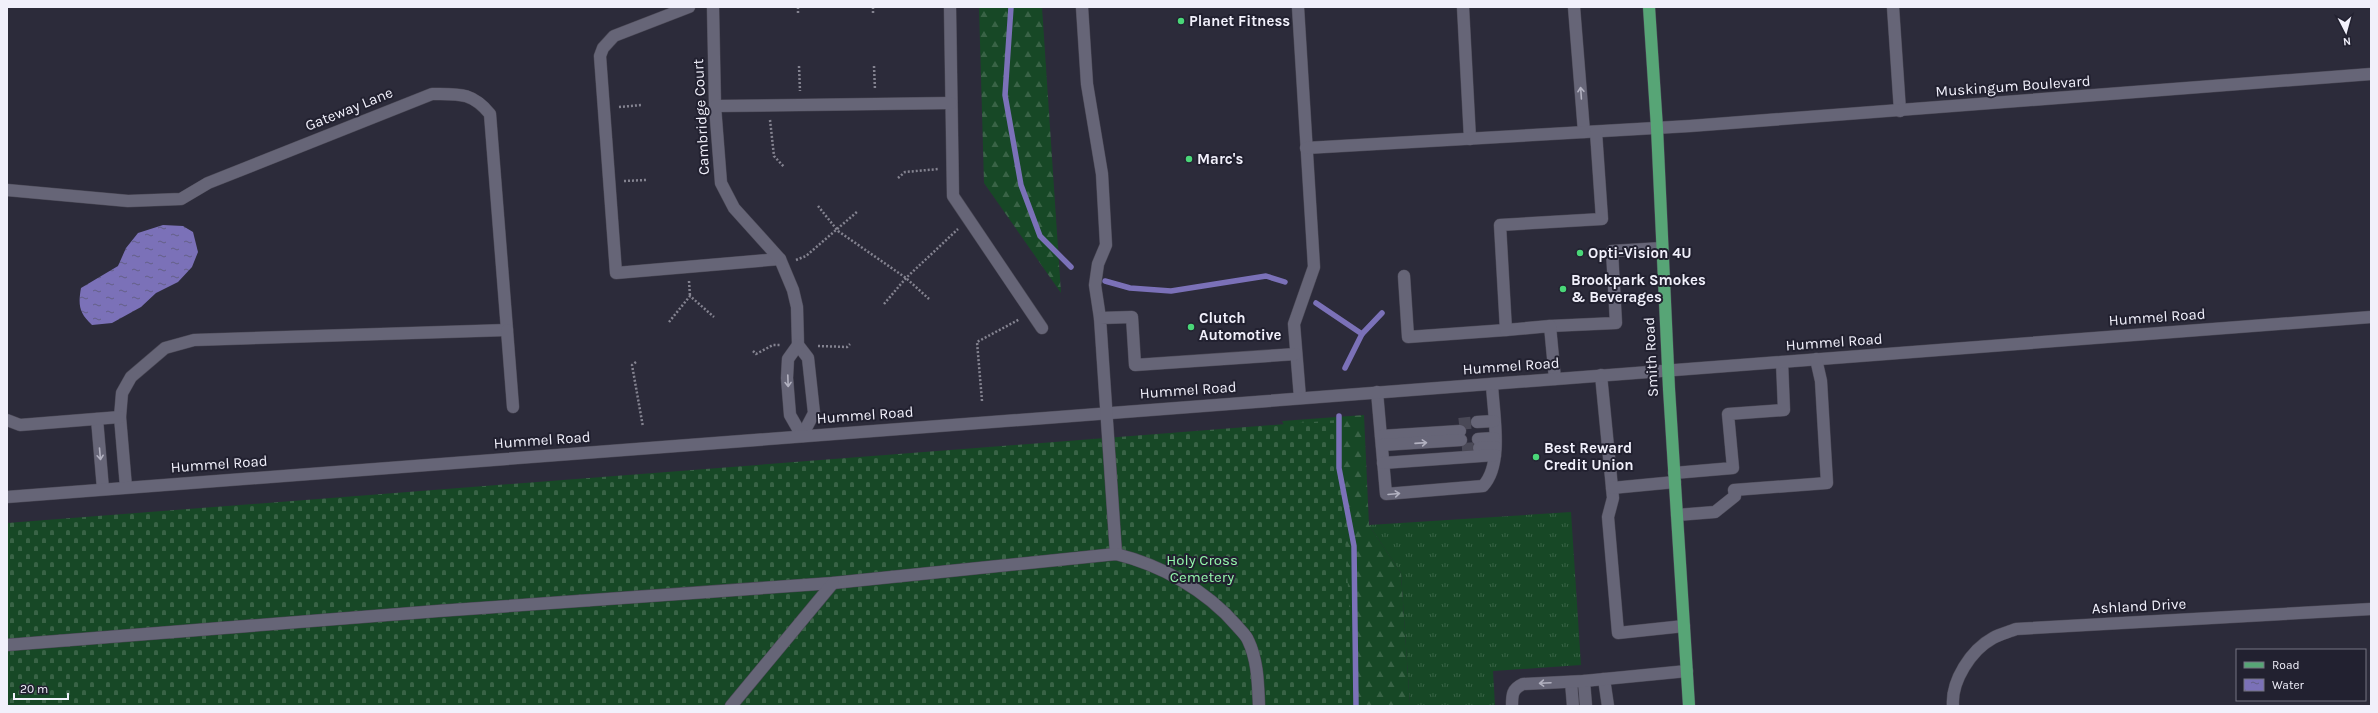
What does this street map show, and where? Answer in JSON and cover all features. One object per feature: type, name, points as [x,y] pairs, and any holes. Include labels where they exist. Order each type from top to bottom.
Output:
[{"type":"main road","name":"Smith Road","points":[[1649,7],[1657,128],[1674,478],[1689,706]]},
{"type":"street","points":[[689,7],[614,36],[603,48],[600,56],[616,273],[780,259]]},
{"type":"street","name":"Cambridge Court","points":[[713,7],[718,164],[726,195],[743,219],[780,259],[793,290],[797,307],[798,345]]},
{"type":"street","points":[[950,7],[953,196],[1042,328]]},
{"type":"street","points":[[1082,7],[1087,84],[1103,190],[1106,245],[1098,264],[1095,285],[1100,318],[1116,554]]},
{"type":"street","points":[[1298,7],[1314,267],[1307,291],[1295,317],[1296,354],[1300,398]]},
{"type":"street","points":[[1463,7],[1470,139]]},
{"type":"street","points":[[1506,330],[1500,226],[1602,219],[1574,7]]},
{"type":"street","points":[[1893,7],[1900,111]]},
{"type":"street","name":"Muskingum Boulevard","points":[[1306,148],[1657,128],[1900,111],[2371,74]]},
{"type":"street","name":"Gateway Lane","points":[[7,190],[128,201],[181,199],[208,183],[378,114],[432,94],[463,94],[480,102],[490,114],[513,407]]},
{"type":"street","points":[[715,106],[951,103]]},
{"type":"street","points":[[1404,276],[1408,337],[1616,322],[1612,251],[1662,248]]},
{"type":"street","points":[[1100,318],[1132,317],[1135,365],[1296,354]]},
{"type":"street","name":"Hummel Road","points":[[7,497],[2371,317]]},
{"type":"street","points":[[1550,326],[1555,379]]},
{"type":"street","points":[[126,487],[120,417],[122,393],[131,377],[164,348],[194,340],[507,330]]},
{"type":"street","points":[[798,345],[808,358],[814,413],[802,436],[790,415],[787,378],[788,359],[798,345]]},
{"type":"street","points":[[1734,490],[1826,483],[1822,381],[1816,359]]},
{"type":"street","points":[[1677,515],[1715,512],[1735,496],[1728,414],[1784,410],[1782,362]]},
{"type":"street","points":[[1601,375],[1613,498],[1608,517],[1618,633],[1684,626]]},
{"type":"street","points":[[1377,392],[1386,494],[1483,486],[1490,478],[1494,438],[1492,384]]},
{"type":"street","points":[[7,420],[20,425],[120,417]]},
{"type":"street","points":[[97,419],[103,489]]},
{"type":"street","points":[[1494,438],[1478,434],[1494,438]]},
{"type":"street","points":[[1382,446],[1460,436],[1382,446]]},
{"type":"street","points":[[1382,446],[1494,438]]},
{"type":"street","points":[[1612,488],[1733,468]]},
{"type":"street","points":[[7,645],[438,611],[832,583],[1116,554],[1137,559],[1184,582],[1224,611],[1248,639],[1258,672],[1259,706]]},
{"type":"street","points":[[731,706],[832,583]]},
{"type":"street","name":"Ashland Drive","points":[[1953,706],[1952,697],[1958,676],[1972,657],[1992,639],[2016,629],[2371,609]]},
{"type":"street","points":[[1512,706],[1512,695],[1516,688],[1523,684],[1584,681],[1687,671]]},
{"type":"street","points":[[1604,679],[1608,706]]},
{"type":"street","points":[[1584,681],[1586,706]]},
{"type":"street","points":[[1571,682],[1573,706]]},
{"type":"path","points":[[798,7],[798,13]]},
{"type":"path","points":[[873,7],[873,14]]},
{"type":"path","points":[[799,66],[800,81]]},
{"type":"path","points":[[874,66],[875,79]]},
{"type":"path","points":[[627,106],[642,105]]},
{"type":"path","points":[[770,131],[774,156],[784,166]]},
{"type":"path","points":[[898,178],[905,172],[928,170]]},
{"type":"path","points":[[634,181],[646,180]]},
{"type":"path","points":[[818,206],[837,229],[906,278],[929,299]]},
{"type":"path","points":[[806,256],[858,211]]},
{"type":"path","points":[[884,304],[906,278],[951,234]]},
{"type":"path","points":[[669,322],[690,296],[690,293]]},
{"type":"path","points":[[690,296],[714,317]]},
{"type":"path","points":[[982,401],[977,342],[1012,324]]},
{"type":"path","points":[[814,346],[847,347],[850,344]]},
{"type":"path","points":[[753,351],[756,354],[773,345],[782,345]]},
{"type":"path","points":[[636,362],[632,365],[643,427]]},
{"type":"green space","points":[[979,7],[1042,7],[1061,293],[984,183]]},
{"type":"green space","points":[[1364,415],[1369,525],[1401,573],[1410,706],[1335,706],[1315,490],[1282,421]]},
{"type":"green space","name":"Holy Cross Cemetery","points":[[1338,420],[1355,706],[7,706],[7,523]]},
{"type":"green space","points":[[1571,512],[1581,665],[1493,671],[1495,706],[1410,706],[1401,573],[1369,525]]},
{"type":"water","points":[[163,225],[183,226],[193,232],[198,252],[192,267],[178,282],[156,293],[141,307],[112,323],[92,325],[84,317],[80,308],[81,288],[118,266],[126,248],[138,233]]},
{"type":"waterway","points":[[1011,7],[1005,95],[1021,185],[1040,236],[1071,267]]},
{"type":"waterway","points":[[1105,281],[1130,288],[1171,291],[1266,276],[1285,282]]},
{"type":"waterway","points":[[1316,303],[1362,334],[1345,368]]},
{"type":"waterway","points":[[1362,334],[1382,313]]},
{"type":"waterway","points":[[1339,416],[1339,468],[1354,546],[1356,706]]},
{"type":"tunnel","points":[[1459,424],[1477,422]]},
{"type":"tunnel","points":[[1462,449],[1479,448]]},
{"type":"place","name":"Planet Fitness","points":[[1181,21]]},
{"type":"place","name":"Marc's","points":[[1189,159]]},
{"type":"place","name":"Opti-Vision 4U","points":[[1580,253]]},
{"type":"place","name":"Brookpark Smokes & Beverages","points":[[1563,289]]},
{"type":"place","name":"Clutch Automotive","points":[[1191,327]]},
{"type":"place","name":"Best Reward Credit Union","points":[[1536,457]]}]
